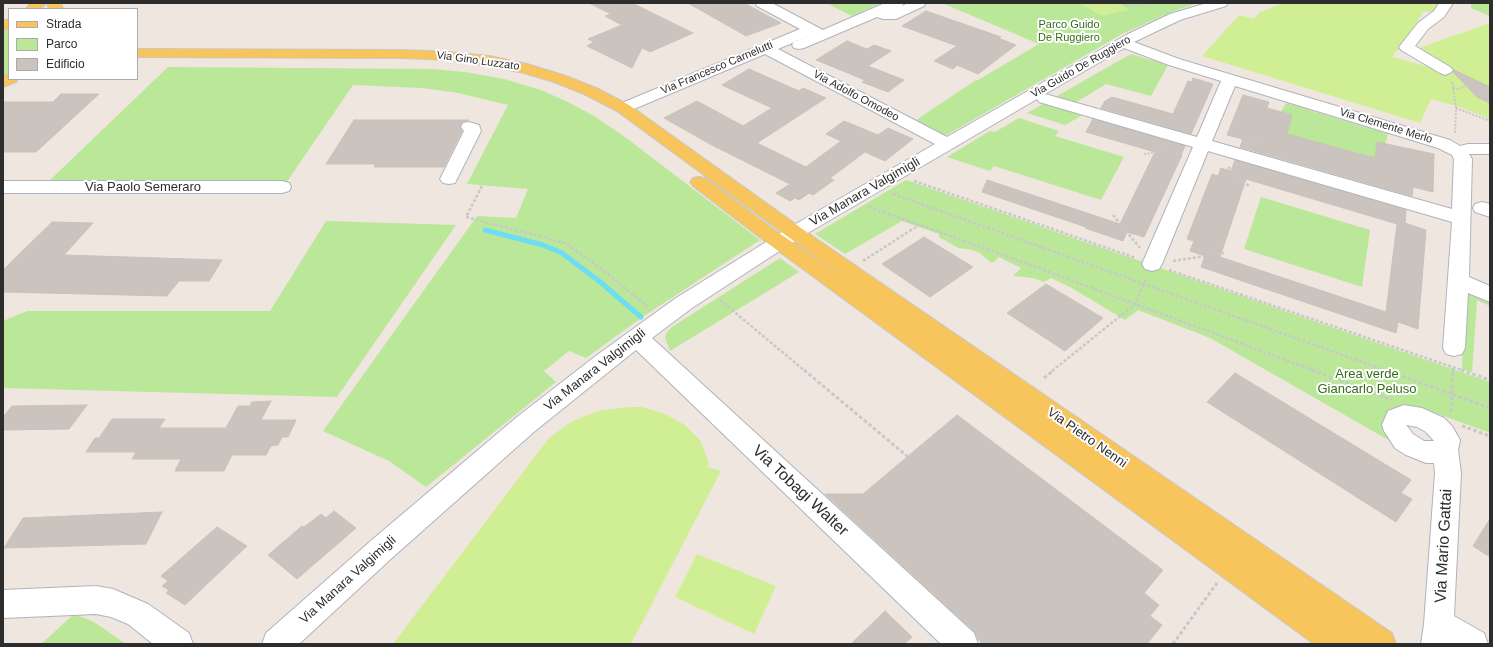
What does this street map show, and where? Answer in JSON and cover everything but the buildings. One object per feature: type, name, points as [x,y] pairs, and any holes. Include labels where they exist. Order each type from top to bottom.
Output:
[{"type":"main road","name":"Via Gino Luzzato","points":[[138,53],[403,54],[460,57],[501,63],[554,77],[590,91],[623,108],[786,237]]},
{"type":"main road","name":"Via Gino Luzzato","points":[[138,60],[415,62],[470,66],[531,80],[575,96],[611,116],[786,237]]},
{"type":"main road","name":"Via Pietro Nenni","points":[[786,237],[1339,644]]},
{"type":"main road","name":"Via Pietro Nenni","points":[[786,237],[1381,644]]},
{"type":"street","points":[[762,3],[817,32]]},
{"type":"street","name":"Via Francesco Carnelutti","points":[[623,108],[817,32],[870,15],[897,3]]},
{"type":"street","points":[[870,15],[891,16],[919,3]]},
{"type":"street","name":"Via Guido De Ruggiero","points":[[948,144],[1123,43],[1175,17],[1221,3]]},
{"type":"street","points":[[1445,70],[1406,47],[1423,26],[1438,14],[1446,3]]},
{"type":"street","name":"Via Clemente Merlo","points":[[1123,43],[1142,51],[1230,79],[1409,133],[1457,151]]},
{"type":"street","name":"Via Adolfo Omodeo","points":[[771,51],[948,144]]},
{"type":"street","points":[[1152,264],[1230,79]]},
{"type":"street","points":[[1045,100],[1461,218]]},
{"type":"street","points":[[449,179],[473,131],[473,129],[469,127]]},
{"type":"street","name":"Via Manara Valgimigli","points":[[277,644],[383,548],[520,429],[605,361],[663,318],[786,237],[948,144]]},
{"type":"street","points":[[1454,355],[1463,159],[1457,151],[1468,149],[1490,149]]},
{"type":"street","name":"Via Paolo Semeraro","points":[[3,187],[282,188]]},
{"type":"street","points":[[1457,280],[1490,295]]},
{"type":"street","name":"Via Tobagi Walter","points":[[637,338],[964,644]]},
{"type":"street","name":"Via Mario Gattai","points":[[1438,634],[1448,473],[1445,434]]},
{"type":"street","points":[[3,604],[96,600],[113,603],[138,614],[178,644]]},
{"type":"street","points":[[1438,634],[1473,644]]},
{"type":"path","points":[[1122,5],[1138,6],[1146,3]]},
{"type":"path","points":[[1445,70],[1451,77],[1456,108],[1457,151]]},
{"type":"path","points":[[1453,88],[1457,89],[1471,85],[1490,94]]},
{"type":"path","points":[[1456,108],[1490,121]]},
{"type":"path","points":[[914,181],[1490,380]]},
{"type":"path","points":[[482,186],[466,217],[565,243],[603,270],[663,318]]},
{"type":"path","points":[[892,194],[1490,408]]},
{"type":"path","points":[[869,207],[1009,257],[1134,305],[1399,402]]},
{"type":"path","points":[[1113,215],[1152,264]]},
{"type":"path","points":[[862,261],[919,225]]},
{"type":"path","points":[[1152,264],[1224,253]]},
{"type":"path","points":[[1044,378],[1134,305],[1152,264]]},
{"type":"path","points":[[715,296],[907,456]]},
{"type":"path","points":[[1454,355],[1452,394],[1445,434],[1490,436]]},
{"type":"path","points":[[1173,644],[1231,566]]},
{"type":"green space","points":[[826,3],[881,3],[852,16]]},
{"type":"green space","name":"Parco Guido De Ruggiero","points":[[942,3],[1195,4],[1172,12],[1124,33],[945,136],[916,120],[976,80],[1039,44]]},
{"type":"green space","points":[[1080,3],[1123,3],[1123,5],[1129,10],[1105,15],[1098,14]]},
{"type":"green space","points":[[1283,3],[1440,3],[1433,13],[1424,11],[1398,51],[1396,50],[1393,57],[1443,71],[1416,49],[1490,23],[1490,119],[1460,107],[1431,99],[1420,123],[1202,56],[1239,15],[1254,19],[1259,13]]},
{"type":"green space","points":[[1471,3],[1490,3],[1490,16],[1471,8]]},
{"type":"green space","points":[[8,28],[8,75],[3,77],[3,29]]},
{"type":"green space","points":[[1131,54],[1168,65],[1151,96],[1106,84],[1065,109],[1083,115],[1065,125],[1027,113]]},
{"type":"green space","points":[[168,67],[432,69],[465,72],[504,79],[541,90],[594,116],[625,137],[760,240],[644,316],[586,358],[569,351],[544,371],[556,382],[426,487],[389,461],[323,431],[477,216],[516,218],[528,189],[467,184],[508,105],[458,93],[422,88],[353,85],[286,183],[49,181]]},
{"type":"green space","points":[[1286,103],[1388,134],[1385,144],[1377,142],[1375,158],[1287,134],[1292,115],[1281,112]]},
{"type":"green space","points":[[1019,118],[1059,131],[1055,136],[1124,157],[1101,200],[994,166],[990,171],[947,157],[990,131],[995,132]]},
{"type":"green space","name":"Area verde Giancarlo Peluso","points":[[906,180],[1490,382],[1490,433],[1422,408],[1397,411],[1392,442],[1210,338],[1138,310],[1125,320],[1070,287],[1051,278],[1044,282],[1033,278],[1013,276],[1021,268],[999,257],[992,263],[978,252],[958,248],[939,237],[939,234],[902,221],[845,254],[815,234]]},
{"type":"green space","points":[[1261,197],[1370,230],[1362,287],[1244,249]]},
{"type":"green space","points":[[326,221],[456,225],[337,397],[3,388],[3,321],[27,311],[270,311]]},
{"type":"green space","points":[[780,258],[799,272],[670,351],[665,338],[667,332],[672,327]]},
{"type":"green space","points":[[1464,291],[1490,303],[1490,306],[1477,300],[1472,372],[1462,369]]},
{"type":"green space","points":[[642,407],[665,414],[685,425],[700,440],[708,460],[708,467],[721,471],[631,644],[393,644],[549,438],[571,422],[587,415],[602,410]]},
{"type":"green space","points":[[697,554],[776,586],[754,634],[675,597]]},
{"type":"green space","points":[[74,614],[94,622],[126,644],[41,644]]},
{"type":"waterway","points":[[485,230],[543,245],[562,253],[599,281],[641,317]]}]
